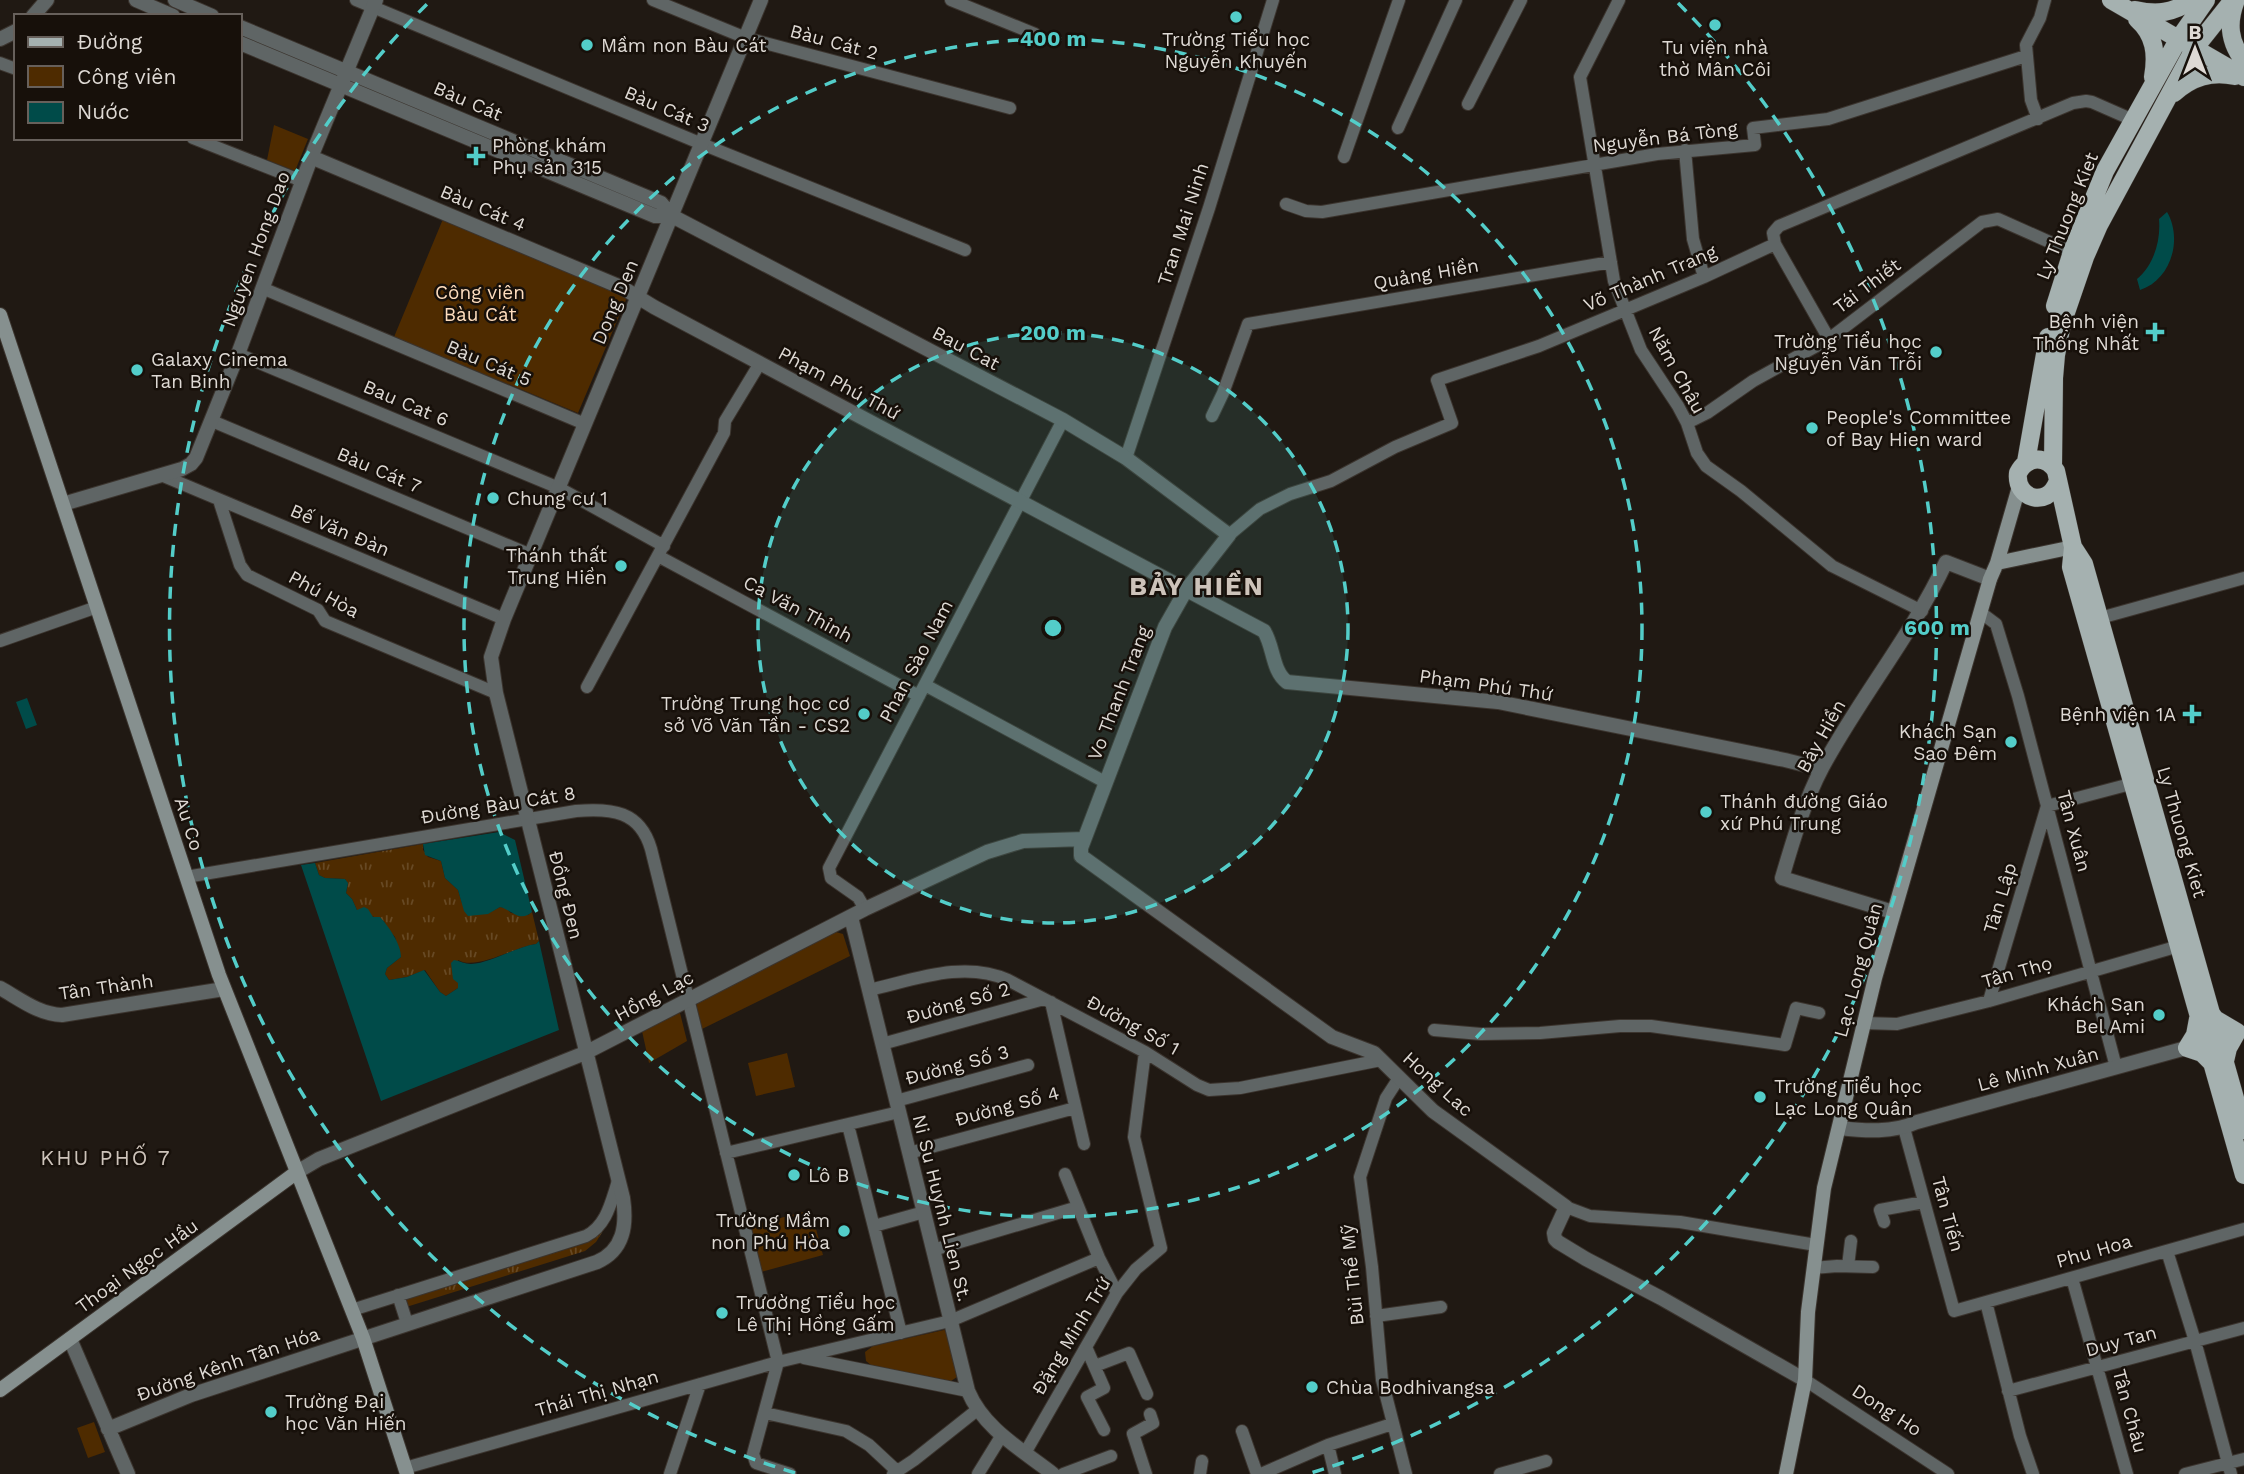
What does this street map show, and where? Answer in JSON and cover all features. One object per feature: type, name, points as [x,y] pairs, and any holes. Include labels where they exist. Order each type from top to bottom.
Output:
[{"type":"main road","points":[[2118,4],[2157,13],[2168,12],[2192,0]]},
{"type":"main road","name":"Ly Thuong Kiet","points":[[2026,462],[2051,321],[2072,252],[2105,171],[2180,36],[2206,0]]},
{"type":"main road","points":[[2234,0],[2230,27],[2244,64]]},
{"type":"main road","name":"Ly Thuong Kiet","points":[[2204,1014],[2179,946],[2100,618],[2084,564],[2073,547],[2055,474],[2054,377],[2068,302],[2099,225],[2197,45],[2234,0]]},
{"type":"main road","points":[[2118,4],[2197,45],[2244,64]]},
{"type":"main road","points":[[2118,4],[2147,29],[2154,44],[2154,68],[2147,94]]},
{"type":"main road","points":[[2197,45],[2244,77]]},
{"type":"main road","points":[[2160,71],[2177,81]]},
{"type":"main road","points":[[2169,98],[2189,82],[2208,74],[2244,77]]},
{"type":"main road","name":"Au Co","points":[[0,315],[224,989],[363,1338],[406,1471]]},
{"type":"main road","points":[[2031,460],[2043,460],[2055,474],[2049,495],[2040,499],[2025,495],[2019,488],[2018,473],[2026,462],[2031,460]]},
{"type":"main road","name":"Lạc Long Quân","points":[[1786,1474],[1805,1380],[1808,1312],[1824,1188],[1863,1023],[1893,912],[2019,488]]},
{"type":"main road","points":[[1997,563],[2073,547],[2071,567],[2139,782]]},
{"type":"main road","name":"Ly Thuong Kiet","points":[[2139,782],[2218,1062],[2244,1175]]},
{"type":"main road","points":[[2204,1014],[2241,1031],[2232,1039],[2218,1062],[2187,1048],[2204,1014]]},
{"type":"main road","name":"Ly Thuong Kiet","points":[[2218,1062],[2244,1130]]},
{"type":"main road","name":"Thoại Ngọc Hầu","points":[[0,1390],[296,1172]]},
{"type":"street","points":[[35,14],[47,0]]},
{"type":"street","points":[[136,0],[168,14]]},
{"type":"street","points":[[175,0],[207,14]]},
{"type":"street","name":"Bàu Cát 3","points":[[356,0],[375,4],[702,144],[965,250]]},
{"type":"street","name":"Bàu Cát 2","points":[[653,0],[746,38],[1010,108]]},
{"type":"street","name":"Dong Den","points":[[504,619],[761,0]]},
{"type":"street","points":[[951,0],[1034,34]]},
{"type":"street","name":"Tran Mai Ninh","points":[[1126,458],[1213,195],[1273,0]]},
{"type":"street","points":[[1344,157],[1399,0]]},
{"type":"street","points":[[1398,128],[1456,0]]},
{"type":"street","points":[[1468,104],[1521,0]]},
{"type":"street","name":"Năm Châu","points":[[1619,0],[1580,77],[1614,281],[1641,350],[1678,406],[1697,453],[1706,466],[1741,491],[1832,566],[1922,611]]},
{"type":"street","points":[[2038,119],[2031,100],[2026,56],[2027,40],[2040,18],[2045,0]]},
{"type":"street","name":"Nguyen Hong Dao","points":[[63,504],[182,469],[191,464],[198,454],[311,157],[375,4]]},
{"type":"street","name":"Bàu Cát","points":[[242,28],[343,78],[510,148],[660,203],[672,216]]},
{"type":"street","name":"Bàu Cát","points":[[242,44],[343,78]]},
{"type":"street","name":"Nguyễn Bá Tòng","points":[[1286,204],[1306,211],[1322,212],[1685,150],[1755,145],[1753,128],[1828,119],[2026,56]]},
{"type":"street","name":"Võ Thành Trang","points":[[1229,535],[1260,509],[1290,494],[1331,481],[1395,447],[1452,423],[1437,380],[1539,346],[1704,277],[1775,244],[1773,233],[1779,226],[2073,103],[2086,101],[2133,120]]},
{"type":"street","points":[[198,140],[302,181]]},
{"type":"street","points":[[1685,150],[1693,239],[1704,277]]},
{"type":"street","name":"Bàu Cát 4","points":[[311,157],[623,288],[638,297]]},
{"type":"street","name":"Bau Cat","points":[[672,216],[1063,420],[1126,458],[1229,535]]},
{"type":"street","name":"Tái Thiết","points":[[1687,424],[1753,381],[1829,339],[1986,220],[1998,219],[2072,252]]},
{"type":"street","points":[[1775,244],[1829,339]]},
{"type":"street","name":"Quảng Hiền","points":[[1212,416],[1223,394],[1248,324],[1611,262]]},
{"type":"street","name":"Bàu Cát 5","points":[[262,288],[585,424]]},
{"type":"street","name":"Phạm Phú Thứ","points":[[638,297],[1264,631],[1270,641],[1279,676],[1289,683],[1498,702],[1821,769]]},
{"type":"street","name":"Bau Cat 6","points":[[238,354],[559,488],[661,551]]},
{"type":"street","points":[[587,687],[724,433],[725,421],[760,363]]},
{"type":"street","name":"Phan Sào Nam","points":[[865,909],[856,895],[831,878],[829,869],[1063,420]]},
{"type":"street","name":"Bàu Cát 7","points":[[212,421],[531,555]]},
{"type":"street","name":"Bế Văn Đàn","points":[[161,475],[504,619]]},
{"type":"street","name":"Phú Hòa","points":[[219,500],[240,565],[247,575],[318,610],[325,621],[496,693]]},
{"type":"street","name":"Vo Thanh Trang","points":[[1084,839],[1158,643],[1186,590],[1229,535]]},
{"type":"street","name":"Ca Văn Thỉnh","points":[[661,551],[922,691],[1105,782]]},
{"type":"street","name":"Bảy Hiền","points":[[1893,912],[1782,878],[1799,824],[1821,769],[1922,611],[1946,562],[1990,579]]},
{"type":"street","points":[[2100,618],[2244,579]]},
{"type":"street","points":[[0,641],[97,607]]},
{"type":"street","name":"Tân Xuân","points":[[1980,612],[1996,624],[2018,696],[2116,1067]]},
{"type":"street","name":"Đồng Đen","points":[[363,1338],[597,1262],[607,1257],[620,1242],[624,1230],[624,1210],[618,1181],[496,693],[491,657],[504,619]]},
{"type":"street","points":[[2047,806],[2139,782]]},
{"type":"street","name":"Tân Lập","points":[[1989,1001],[2047,806]]},
{"type":"street","name":"Đường Bàu Cát 8","points":[[186,877],[527,818],[597,810],[622,814],[638,823],[649,844],[778,1362]]},
{"type":"street","points":[[865,909],[951,867],[1004,845],[1038,839],[1084,839]]},
{"type":"street","name":"Hong Lac","points":[[1084,839],[1080,852],[1084,859],[1318,1027],[1335,1038],[1370,1050],[1433,1111],[1566,1207]]},
{"type":"street","name":"Hồng Lạc","points":[[296,1172],[319,1159],[586,1053],[865,909]]},
{"type":"street","name":"Ni Su Huynh Lien St.","points":[[851,916],[968,1391],[977,1410],[1002,1435],[1053,1473]]},
{"type":"street","name":"Tân Thọ","points":[[1863,1023],[1897,1024],[1989,1001],[2179,946]]},
{"type":"street","name":"Đường Số 1","points":[[869,990],[948,972],[972,971],[997,975],[1145,1052],[1197,1086],[1217,1091],[1381,1060]]},
{"type":"street","name":"Tân Thành","points":[[0,988],[33,1008],[62,1015],[224,989]]},
{"type":"street","points":[[1048,1001],[1084,1144]]},
{"type":"street","name":"Đường Số 2","points":[[883,1044],[1048,1001]]},
{"type":"street","points":[[1434,1030],[1481,1034],[1540,1033],[1651,1026],[1785,1045],[1796,1008],[1819,1013]]},
{"type":"street","name":"Lê Minh Xuân","points":[[1839,1128],[1874,1131],[1904,1128],[1917,1122],[2241,1031]]},
{"type":"street","name":"Đặng Minh Trứ","points":[[1025,1453],[1117,1293],[1136,1269],[1161,1248],[1134,1137],[1145,1052]]},
{"type":"street","name":"Đường Số 3","points":[[726,1153],[848,1125],[1028,1065]]},
{"type":"street","name":"Bùi Thế Mỹ","points":[[1399,1078],[1386,1098],[1360,1177],[1372,1267],[1382,1380],[1406,1474]]},
{"type":"street","name":"Đường Số 4","points":[[909,1153],[1075,1108]]},
{"type":"street","points":[[848,1125],[901,1333]]},
{"type":"street","name":"Tân Tiến","points":[[1904,1128],[1954,1311]]},
{"type":"street","points":[[1065,1174],[1099,1258],[1117,1293]]},
{"type":"street","points":[[352,1310],[586,1236],[596,1231],[603,1222],[618,1181]]},
{"type":"street","points":[[1884,1222],[1880,1210],[1924,1202]]},
{"type":"street","points":[[933,1250],[1078,1206]]},
{"type":"street","points":[[1805,1380],[1661,1298],[1586,1259],[1555,1239],[1554,1233],[1566,1207],[1590,1216],[1679,1222],[1816,1245]]},
{"type":"street","points":[[874,1226],[923,1212]]},
{"type":"street","name":"Phu Hoa","points":[[1954,1311],[2244,1229]]},
{"type":"street","points":[[1849,1266],[1851,1241]]},
{"type":"street","points":[[2167,1251],[2230,1469]]},
{"type":"street","name":"Thái Thị Nhạn","points":[[406,1471],[778,1362],[950,1321],[1099,1258]]},
{"type":"street","points":[[1813,1268],[1873,1267]]},
{"type":"street","name":"Tân Châu","points":[[2072,1278],[2127,1474]]},
{"type":"street","points":[[398,1296],[407,1323]]},
{"type":"street","points":[[1986,1302],[2008,1391],[2033,1474]]},
{"type":"street","points":[[1376,1316],[1441,1307]]},
{"type":"street","name":"Duy Tan","points":[[2008,1391],[2244,1328]]},
{"type":"street","name":"Đường Kênh Tân Hóa","points":[[108,1429],[191,1395],[363,1338]]},
{"type":"street","points":[[70,1339],[128,1474]]},
{"type":"street","points":[[1086,1347],[1104,1388],[1087,1397],[1104,1430]]},
{"type":"street","points":[[1095,1366],[1129,1353],[1147,1395]]},
{"type":"street","name":"Thái Thị Nhạn","points":[[800,1357],[968,1391]]},
{"type":"street","points":[[778,1362],[753,1454],[756,1463],[790,1474]]},
{"type":"street","name":"Dong Ho","points":[[1805,1380],[1948,1474]]},
{"type":"street","points":[[670,1474],[700,1384]]},
{"type":"street","points":[[765,1413],[846,1431],[869,1445],[895,1473],[977,1410]]},
{"type":"street","points":[[1146,1474],[1133,1434],[1153,1423],[1150,1414]]},
{"type":"street","points":[[1242,1432],[1259,1474],[1328,1445],[1392,1424]]},
{"type":"street","points":[[978,1474],[1002,1435]]},
{"type":"street","points":[[1328,1445],[1335,1474]]},
{"type":"street","points":[[1053,1473],[1111,1456]]},
{"type":"street","points":[[2185,1474],[2230,1469],[2244,1459]]},
{"type":"street","points":[[1500,1474],[1546,1461]]},
{"type":"green space","points":[[274,125],[308,139],[295,171],[267,160]]},
{"type":"green space","name":"Công viên Bàu Cát","points":[[443,219],[628,295],[578,413],[394,337]]},
{"type":"green space","points":[[423,844],[423,850],[428,857],[441,861],[445,878],[458,890],[462,903],[487,914],[500,907],[511,913],[528,915],[532,912],[539,941],[485,961],[466,963],[458,960],[458,988],[446,996],[440,992],[425,970],[389,980],[385,974],[387,968],[401,957],[395,937],[384,921],[357,910],[346,893],[348,884],[345,879],[319,875],[315,863]]},
{"type":"green space","points":[[836,932],[843,934],[850,956],[700,1030],[696,1001]]},
{"type":"green space","points":[[680,1013],[687,1041],[649,1063],[642,1031]]},
{"type":"green space","points":[[787,1053],[795,1087],[756,1096],[748,1063]]},
{"type":"green space","points":[[811,1210],[823,1255],[761,1272],[749,1226]]},
{"type":"green space","points":[[610,1220],[596,1242],[585,1251],[403,1308],[401,1299],[583,1244],[596,1237]]},
{"type":"green space","points":[[947,1331],[957,1377],[951,1381],[872,1366],[866,1361],[865,1352],[873,1346]]},
{"type":"green space","points":[[94,1422],[105,1452],[88,1458],[77,1428]]},
{"type":"water","points":[[2167,212],[2174,234],[2171,257],[2160,277],[2140,290],[2137,279],[2152,259],[2159,235],[2159,219]]},
{"type":"water","points":[[27,698],[37,725],[26,729],[16,702]]},
{"type":"water","points":[[499,832],[515,840],[532,912],[520,916],[500,907],[488,914],[468,916],[458,890],[445,878],[441,861],[425,855],[423,844]]},
{"type":"water","points":[[315,863],[319,875],[345,879],[348,883],[346,893],[357,910],[364,907],[368,909],[373,917],[380,917],[391,931],[401,957],[387,968],[385,974],[389,980],[424,970],[446,996],[458,988],[458,983],[453,979],[451,963],[454,960],[469,964],[479,963],[539,941],[559,1030],[381,1101],[301,865]]},
{"type":"place","name":"Trường Tiểu học Nguyễn Khuyến","points":[[1236,17]]},
{"type":"place","name":"Tu viện nhà thờ Mân Côi","points":[[1715,25]]},
{"type":"place","name":"Mầm non Bàu Cát","points":[[587,45]]},
{"type":"place","name":"Phòng khám Phụ sản 315","points":[[476,156]]},
{"type":"place","name":"Bệnh viện Thống Nhất","points":[[2155,332]]},
{"type":"place","name":"Trường Tiểu học Nguyễn Văn Trỗi","points":[[1936,352]]},
{"type":"place","name":"Galaxy Cinema Tan Binh","points":[[137,370]]},
{"type":"place","name":"People's Committee of Bay Hien ward","points":[[1812,428]]},
{"type":"place","name":"Chung cư 1","points":[[493,498]]},
{"type":"place","name":"Thánh thất Trung Hiền","points":[[621,566]]},
{"type":"place","name":"Trường Trung học cơ sở Võ Văn Tần - CS2","points":[[864,714]]},
{"type":"place","name":"Bệnh viện 1A","points":[[2192,714]]},
{"type":"place","name":"Khách Sạn Sao Đêm","points":[[2011,742]]},
{"type":"place","name":"Thánh đường Giáo xứ Phú Trung","points":[[1706,812]]},
{"type":"place","name":"Khách Sạn Bel Ami","points":[[2159,1015]]},
{"type":"place","name":"Trường Tiểu học Lạc Long Quân","points":[[1760,1097]]},
{"type":"place","name":"Lô B","points":[[794,1175]]},
{"type":"place","name":"Trường Mầm non Phú Hòa","points":[[844,1231]]},
{"type":"place","name":"Trươờng Tiểu học Lê Thị Hồng Gấm","points":[[722,1313]]},
{"type":"place","name":"Chùa Bodhivangsa","points":[[1312,1387]]},
{"type":"place","name":"Trường Đại học Văn Hiến","points":[[271,1412]]},
{"type":"district","name":"BẢY HIỀN","points":[[1197,586]]},
{"type":"district","name":"KHU PHỐ 7","points":[[106,1157]]}]
